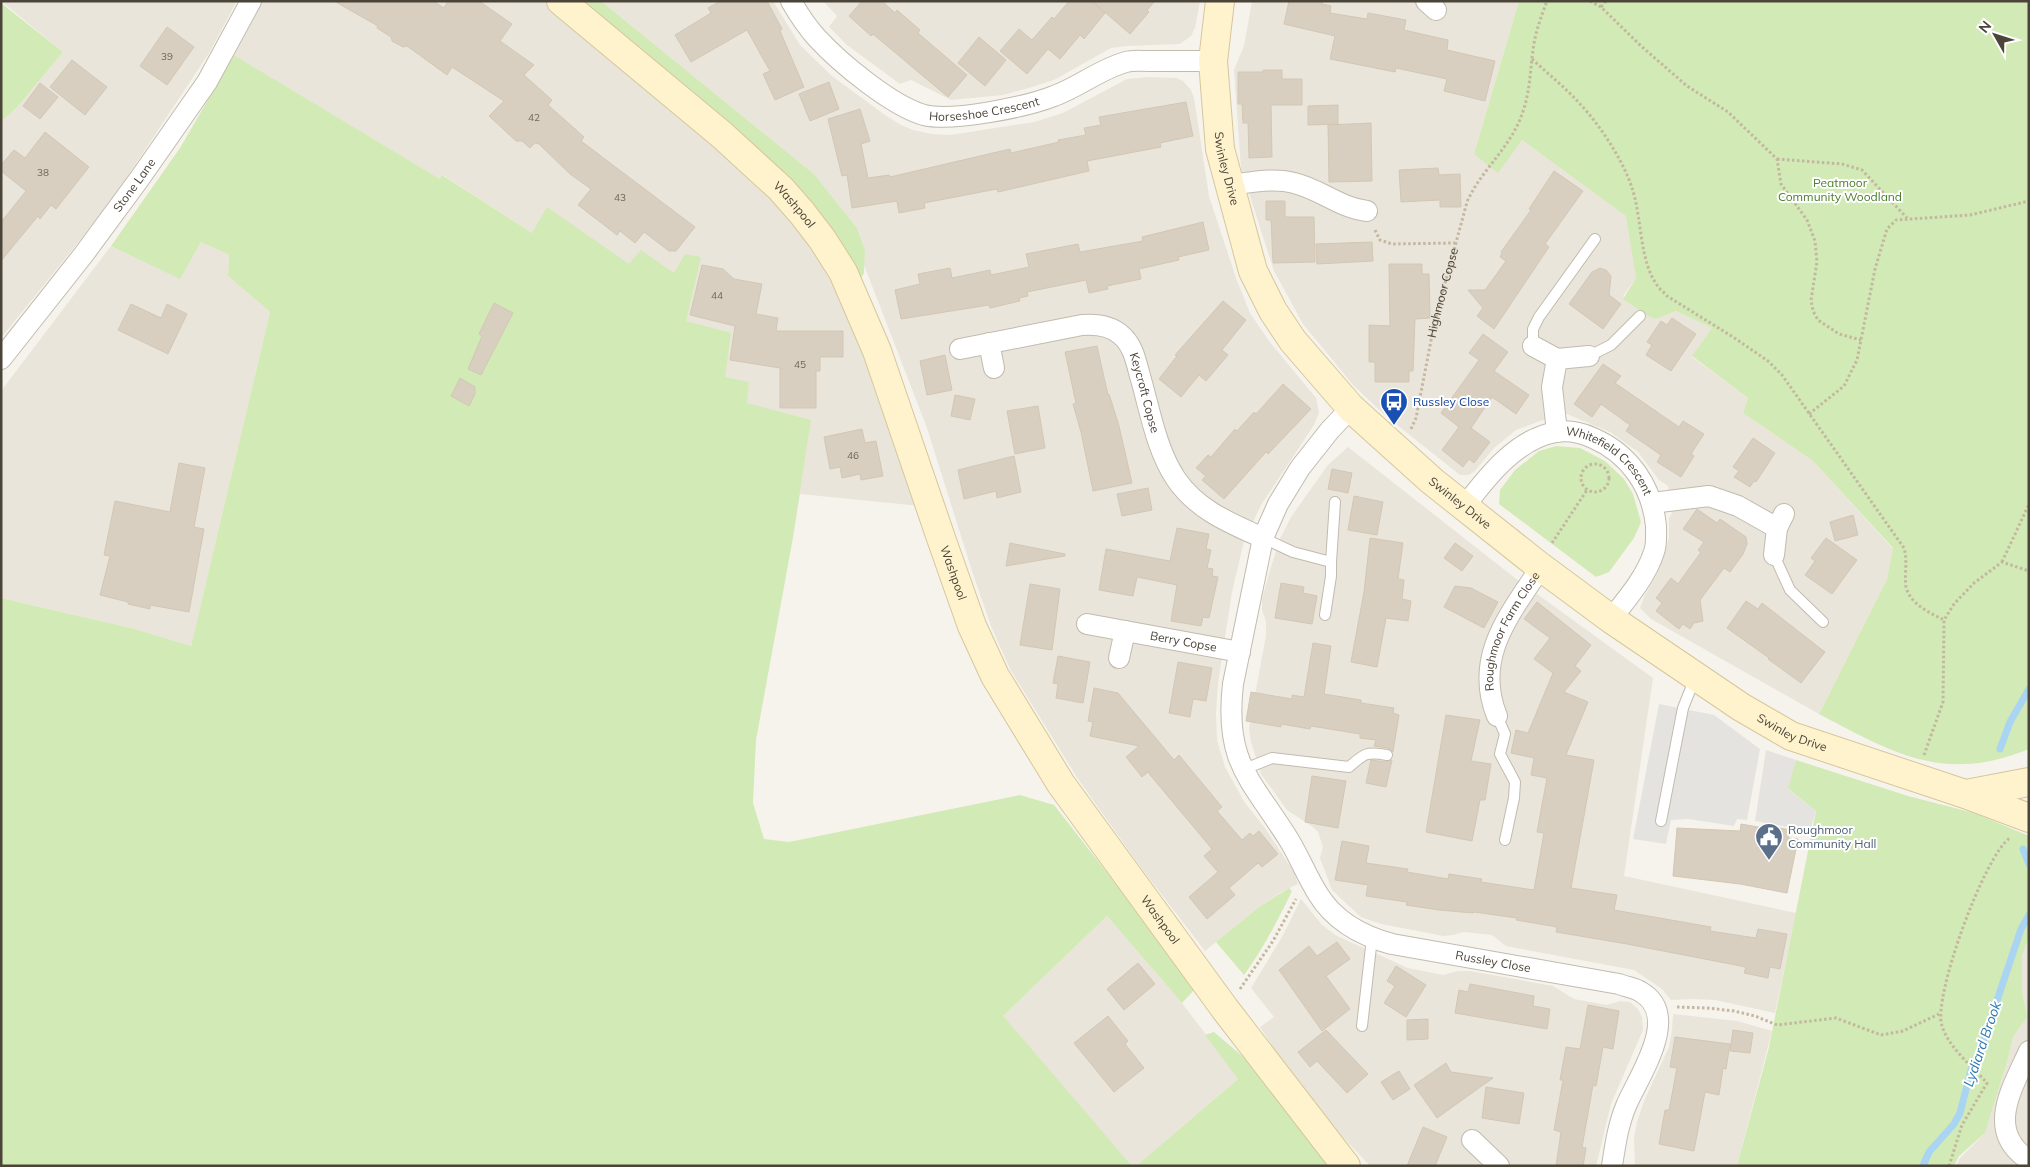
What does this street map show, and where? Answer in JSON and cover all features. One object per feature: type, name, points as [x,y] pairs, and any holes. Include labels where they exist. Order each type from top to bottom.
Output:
[{"type":"street","name":"Stone Lane","points":[[1,359],[84,254],[140,178],[207,82],[251,1]]},
{"type":"street","name":"Washpool","points":[[561,1],[729,141],[781,189],[822,239],[843,272],[877,351],[972,626],[996,676],[1061,784],[1225,1010],[1346,1166]]},
{"type":"street","name":"Horseshoe Crescent","points":[[791,1],[803,22],[844,64],[892,99],[911,110],[926,115],[975,114],[1040,101],[1056,96],[1105,69],[1128,61],[1213,61]]},
{"type":"street","name":"Swinley Drive","points":[[1220,1],[1213,61],[1220,149],[1228,185],[1253,271],[1274,312],[1293,341],[1351,408],[1464,506],[1539,566],[1611,619],[1741,708],[1791,736],[1915,779],[1965,794],[2022,826]]},
{"type":"street","points":[[1228,185],[1282,181],[1295,183],[1350,208],[1367,211]]},
{"type":"street","name":"Keycroft Copse","points":[[960,349],[1082,325],[1099,325],[1120,334],[1134,353],[1158,441],[1176,480],[1210,512],[1263,538]]},
{"type":"street","points":[[989,343],[994,368]]},
{"type":"street","points":[[1533,346],[1557,359],[1589,356]]},
{"type":"street","name":"Whitefield Crescent","points":[[1557,359],[1552,387],[1557,432]]},
{"type":"street","name":"Russley Close","points":[[1351,408],[1330,430],[1300,468],[1278,504],[1263,538],[1230,709],[1232,737],[1242,770],[1297,852],[1317,894],[1335,915],[1355,930],[1392,944],[1619,984],[1641,992],[1656,1008]]},
{"type":"street","name":"Whitefield Crescent","points":[[1464,506],[1493,472],[1517,450],[1539,438],[1557,432],[1573,432],[1585,434],[1614,449],[1637,472],[1652,503],[1657,537],[1654,552],[1642,577],[1611,619]]},
{"type":"street","name":"Whitefield Crescent","points":[[1652,503],[1709,496],[1780,521],[1774,555]]},
{"type":"street","name":"Roughmoor Farm Close","points":[[1497,716],[1489,693],[1488,680],[1491,656],[1505,622],[1539,566]]},
{"type":"street","name":"Berry Copse","points":[[1087,624],[1240,652]]},
{"type":"street","points":[[1120,658],[1126,631]]},
{"type":"street","name":"Swinley Drive","points":[[1965,794],[2029,782]]},
{"type":"street","points":[[1612,1166],[1617,1137],[1626,1107],[1655,1044],[1658,1024],[1656,1008]]},
{"type":"street","points":[[2029,1051],[2008,1098],[2004,1120],[2007,1134],[2014,1148],[2029,1160]]},
{"type":"street","points":[[1472,1140],[1499,1166]]},
{"type":"lane","points":[[1533,346],[1533,329],[1539,317],[1595,238]]},
{"type":"lane","points":[[1589,356],[1611,345],[1640,316]]},
{"type":"lane","points":[[1325,615],[1331,576],[1335,502]]},
{"type":"lane","points":[[1263,538],[1293,552],[1331,562]]},
{"type":"lane","name":"Whitefield Crescent","points":[[1774,555],[1790,590],[1823,622]]},
{"type":"lane","points":[[1661,821],[1683,708],[1695,677]]},
{"type":"lane","name":"Roughmoor Farm Close","points":[[1497,716],[1505,734],[1500,754],[1515,782],[1514,798],[1505,840]]},
{"type":"lane","points":[[1242,770],[1272,758],[1349,768],[1364,754],[1372,752],[1387,755]]},
{"type":"lane","points":[[1362,1026],[1372,938]]},
{"type":"path","points":[[1455,243],[1472,192],[1505,145],[1522,115],[1530,83],[1535,40],[1547,1]]},
{"type":"path","points":[[1590,1],[1601,7],[1641,46],[1687,86],[1728,112],[1777,159],[1781,184],[1807,220],[1815,241],[1817,262],[1811,300],[1813,311],[1818,320],[1839,334],[1860,340]]},
{"type":"path","points":[[1601,7],[1606,1]]},
{"type":"path","points":[[1532,60],[1581,104],[1621,162],[1632,187],[1640,215],[1644,246],[1656,285],[1667,296],[1768,361],[1782,375],[1904,548],[1907,558],[1906,588],[1910,595],[1918,605],[1944,620]]},
{"type":"path","points":[[1777,159],[1842,164],[1862,170],[1907,218]]},
{"type":"path","points":[[1809,414],[1844,386],[1857,360],[1876,269],[1888,229],[1896,220],[1970,215],[2029,201]]},
{"type":"path","name":"Highmoor Copse","points":[[1367,211],[1380,240],[1392,244],[1455,243],[1427,355],[1416,418],[1410,432]]},
{"type":"path","points":[[1600,465],[1608,474],[1606,486],[1599,491],[1588,490],[1582,484],[1582,472],[1588,466],[1600,465]]},
{"type":"path","points":[[1539,566],[1588,490]]},
{"type":"path","points":[[1915,779],[1943,702],[1944,620],[1954,604],[1974,583],[2002,562],[2029,504]]},
{"type":"path","points":[[2002,562],[2029,571]]},
{"type":"path","points":[[1949,1166],[1962,1126],[1987,1083],[1957,1050],[1942,1026],[1940,1014],[1946,982],[1976,892],[1988,866],[2004,841],[2022,826]]},
{"type":"path","points":[[1225,1010],[1273,942],[1308,876]]},
{"type":"path","points":[[1656,1008],[1692,1007],[1734,1011],[1755,1016],[1777,1025],[1836,1018],[1881,1035],[1903,1031],[1940,1014]]},
{"type":"shaded area","points":[[1,1],[237,1],[209,53],[110,203],[1,338],[1,122],[19,105],[63,52]]},
{"type":"shaded area","points":[[263,1],[547,1],[735,161],[797,223],[842,292],[920,506],[800,494],[792,543],[532,233],[443,175],[440,179],[234,55]]},
{"type":"shaded area","points":[[601,1],[773,1],[800,45],[832,76],[901,125],[932,134],[950,135],[1034,122],[1063,113],[1127,79],[1149,77],[1177,78],[1183,81],[1191,90],[1194,98],[1209,196],[1236,278],[1250,313],[1269,341],[1316,398],[1319,413],[1314,425],[1261,505],[1244,541],[1232,592],[1218,683],[1216,713],[1217,740],[1225,767],[1245,803],[1265,828],[1294,872],[1298,884],[1283,891],[1259,907],[1205,951],[1142,869],[1078,779],[1010,669],[991,626],[973,574],[927,428],[864,265],[865,250],[857,228],[814,174]]},
{"type":"shaded area","points":[[823,1],[1200,1],[1195,28],[1191,36],[1180,44],[1111,48],[1054,80],[1003,95],[951,100],[911,80],[900,84],[847,45],[829,27],[837,16]]},
{"type":"shaded area","points":[[1252,1],[1519,1],[1474,154],[1522,140],[1627,216],[1636,278],[1623,296],[1656,319],[1676,311],[1712,328],[1692,357],[1748,398],[1743,413],[1813,461],[1893,549],[1887,579],[1819,714],[1651,619],[1640,608],[1658,572],[1669,538],[1669,518],[1673,511],[1668,486],[1659,480],[1638,452],[1610,432],[1567,414],[1516,430],[1494,448],[1474,472],[1468,475],[1460,475],[1387,417],[1354,386],[1303,324],[1274,271],[1241,168],[1234,70],[1244,46]]},
{"type":"shaded area","points":[[201,242],[229,255],[228,276],[270,312],[191,646],[135,629],[1,598],[1,391],[111,246],[180,278]]},
{"type":"shaded area","points":[[1348,447],[1515,578],[1653,678],[1624,876],[1796,913],[1775,1013],[1715,1000],[1671,1000],[1662,989],[1634,970],[1506,946],[1492,935],[1464,932],[1444,936],[1381,924],[1361,917],[1332,890],[1320,858],[1323,847],[1318,832],[1287,810],[1261,774],[1251,742],[1249,728],[1266,635],[1262,599],[1280,539],[1291,517],[1328,465]]},
{"type":"shaded area","points":[[1659,704],[1714,715],[1760,749],[1747,820],[1737,819],[1734,826],[1688,819],[1671,820],[1666,844],[1633,839]]},
{"type":"shaded area","points":[[1766,750],[1796,760],[1788,789],[1816,811],[1810,831],[1755,821]]},
{"type":"shaded area","points":[[1301,899],[1322,925],[1337,936],[1408,968],[1443,975],[1458,971],[1470,971],[1553,986],[1574,999],[1607,1005],[1620,1001],[1630,1002],[1638,1009],[1642,1017],[1643,1030],[1611,1104],[1596,1166],[1370,1166],[1341,1135],[1273,1047],[1260,1027],[1274,1017],[1251,988],[1282,937]]},
{"type":"shaded area","points":[[1107,916],[1182,1003],[1239,1078],[1136,1166],[1132,1166],[1002,1017]]},
{"type":"shaded area","points":[[2029,937],[2029,1166],[1956,1166],[1960,1158],[1985,1133],[2013,1037],[2027,1017],[2022,990],[2022,956]]},
{"type":"shaded area","points":[[1673,1014],[1737,1021],[1772,1031],[1737,1166],[1635,1166],[1634,1138],[1637,1122],[1644,1101],[1669,1047]]},
{"type":"green space","points":[[580,1],[601,1],[814,174],[857,228],[865,250],[864,273],[861,278],[854,275]]},
{"type":"green space","name":"Peatmoor Community Woodland","points":[[1519,1],[2029,1],[2029,749],[1999,759],[1971,764],[1945,764],[1920,759],[1896,751],[1871,741],[1819,714],[1887,579],[1893,548],[1813,461],[1743,413],[1748,398],[1692,356],[1712,328],[1676,311],[1656,319],[1623,299],[1636,278],[1626,216],[1522,140],[1498,173],[1474,154]]},
{"type":"green space","points":[[1,3],[63,52],[19,105],[1,122]]},
{"type":"green space","points":[[234,55],[440,179],[442,175],[532,233],[547,207],[629,264],[641,250],[674,273],[685,254],[701,257],[686,321],[731,333],[725,377],[749,382],[747,403],[811,420],[792,543],[756,740],[753,803],[764,839],[789,842],[1020,795],[1054,805],[1140,915],[1194,990],[1182,1003],[1107,916],[1003,1016],[1132,1166],[1,1166],[1,598],[135,629],[191,646],[270,312],[228,276],[229,255],[201,242],[180,279],[111,246],[180,148]]},
{"type":"green space","points":[[1556,446],[1580,448],[1605,461],[1624,479],[1633,494],[1641,522],[1634,538],[1609,572],[1596,577],[1499,504],[1500,490],[1515,470],[1539,451]]},
{"type":"green space","points":[[1796,760],[1908,796],[1974,813],[2029,836],[2029,937],[2022,956],[2022,990],[2027,1017],[2013,1037],[1985,1133],[1959,1156],[1954,1166],[1737,1166],[1769,1047],[1816,811],[1786,787]]},
{"type":"green space","points":[[1289,888],[1292,891],[1281,913],[1264,945],[1244,975],[1216,942],[1259,907]]},
{"type":"green space","points":[[1214,1032],[1248,1061],[1337,1166],[1136,1166],[1238,1079],[1205,1035]]},
{"type":"building","points":[[334,1],[433,1],[444,8],[448,1],[479,1],[512,24],[500,41],[534,65],[524,75],[552,100],[548,105],[584,137],[581,141],[695,227],[676,251],[669,251],[644,232],[635,243],[620,231],[617,235],[578,205],[591,189],[570,174],[539,144],[535,143],[530,148],[522,141],[516,141],[489,116],[504,101],[452,67],[447,75],[407,46],[403,47],[392,41],[391,37],[377,28],[378,26]]},
{"type":"building","points":[[720,1],[767,1],[782,29],[780,31],[804,87],[775,100],[763,74],[770,71],[747,30],[691,62],[675,35],[711,13],[708,8]]},
{"type":"building","points":[[862,1],[882,1],[895,13],[897,10],[920,30],[918,33],[967,75],[948,97],[873,34],[871,36],[849,16]]},
{"type":"building","points":[[1069,1],[1091,1],[1105,13],[1084,39],[1080,35],[1060,59],[1048,49],[1027,74],[1000,51],[1019,29],[1032,40],[1052,17],[1054,19]]},
{"type":"building","points":[[1092,1],[1155,1],[1147,10],[1149,12],[1130,34]]},
{"type":"building","points":[[1289,1],[1323,1],[1322,4],[1331,6],[1330,13],[1367,19],[1368,13],[1406,20],[1404,30],[1448,40],[1447,50],[1495,61],[1485,101],[1444,91],[1447,79],[1396,68],[1395,72],[1330,59],[1335,36],[1284,24]]},
{"type":"building","points":[[167,27],[194,47],[167,85],[140,66]]},
{"type":"building","points":[[979,37],[1006,60],[985,86],[958,63]]},
{"type":"building","points":[[72,60],[107,87],[85,115],[50,87]]},
{"type":"building","points":[[1263,70],[1282,70],[1282,79],[1302,79],[1302,105],[1271,105],[1272,157],[1249,158],[1248,123],[1243,123],[1242,104],[1238,104],[1238,72],[1263,72]]},
{"type":"building","points":[[829,82],[839,109],[810,121],[799,94]]},
{"type":"building","points":[[40,83],[58,97],[40,119],[23,106]]},
{"type":"building","points":[[1186,102],[1193,136],[1160,143],[1161,147],[1087,161],[1089,171],[998,192],[997,189],[924,203],[925,208],[899,213],[897,201],[852,208],[847,175],[842,176],[828,119],[860,109],[870,141],[861,144],[868,178],[889,175],[890,177],[1010,149],[1011,153],[1059,142],[1058,140],[1086,135],[1084,128],[1101,125],[1099,117]]},
{"type":"building","points":[[1338,105],[1338,124],[1308,125],[1308,106]]},
{"type":"building","points":[[1371,123],[1372,181],[1329,182],[1328,125]]},
{"type":"building","points":[[45,132],[89,167],[56,209],[51,205],[40,219],[38,216],[1,261],[1,222],[26,191],[1,171],[1,165],[14,150],[25,158]]},
{"type":"building","points":[[1438,168],[1439,175],[1460,174],[1461,207],[1440,207],[1440,200],[1401,202],[1399,170]]},
{"type":"building","points":[[1554,171],[1583,191],[1545,244],[1549,247],[1494,329],[1477,316],[1483,308],[1468,290],[1485,290],[1506,261],[1500,257],[1501,252],[1531,210],[1529,209]]},
{"type":"building","points":[[1266,201],[1285,201],[1285,217],[1314,217],[1315,262],[1273,263],[1271,220],[1266,220]]},
{"type":"building","points":[[1203,222],[1209,250],[1178,257],[1179,260],[1139,269],[1141,279],[1107,286],[1108,289],[1089,293],[1086,280],[1027,292],[1028,296],[1019,298],[1020,301],[990,308],[989,305],[901,319],[895,290],[920,284],[918,274],[950,268],[952,278],[990,270],[991,275],[1029,267],[1026,254],[1078,244],[1080,252],[1143,241],[1142,237]]},
{"type":"building","points":[[1372,242],[1373,261],[1317,264],[1316,244]]},
{"type":"building","points":[[1389,264],[1422,264],[1422,274],[1429,274],[1430,318],[1415,319],[1413,371],[1409,371],[1409,382],[1375,382],[1375,362],[1369,362],[1369,325],[1390,326]]},
{"type":"building","points":[[702,265],[723,269],[734,279],[762,284],[756,314],[778,318],[776,331],[843,331],[843,357],[820,357],[820,371],[816,371],[816,408],[780,408],[780,368],[730,360],[735,326],[690,315]]},
{"type":"building","points":[[1600,268],[1606,270],[1611,276],[1609,295],[1621,304],[1603,329],[1569,304],[1592,272]]},
{"type":"building","points":[[1223,301],[1246,320],[1222,350],[1228,355],[1206,381],[1199,375],[1181,397],[1159,379],[1177,356],[1175,355]]},
{"type":"building","points":[[494,303],[513,313],[481,375],[468,369],[482,336],[479,334]]},
{"type":"building","points":[[131,304],[161,318],[167,304],[187,314],[168,354],[118,330]]},
{"type":"building","points":[[1672,318],[1696,334],[1671,371],[1646,355],[1652,345],[1647,342],[1661,321],[1667,325]]},
{"type":"building","points":[[1483,334],[1508,352],[1494,371],[1529,395],[1516,414],[1492,397],[1471,428],[1490,442],[1474,463],[1469,459],[1463,467],[1442,450],[1459,427],[1441,413],[1479,360],[1469,353]]},
{"type":"building","points":[[1097,346],[1108,395],[1119,426],[1132,483],[1093,491],[1081,432],[1073,404],[1076,403],[1065,352]]},
{"type":"building","points":[[945,355],[952,390],[927,395],[920,361]]},
{"type":"building","points":[[1603,364],[1621,376],[1615,383],[1679,427],[1683,421],[1704,434],[1691,454],[1694,456],[1681,477],[1657,462],[1661,455],[1626,431],[1630,425],[1601,404],[1592,417],[1574,404]]},
{"type":"building","points":[[460,378],[475,387],[475,394],[469,406],[451,396]]},
{"type":"building","points":[[1283,384],[1311,409],[1268,454],[1266,452],[1224,499],[1202,480],[1206,476],[1196,468],[1208,455],[1211,457],[1235,429],[1237,431],[1254,412],[1256,414]]},
{"type":"building","points":[[955,395],[975,399],[970,420],[951,416]]},
{"type":"building","points":[[1038,406],[1045,448],[1015,454],[1007,411]]},
{"type":"building","points":[[862,429],[865,443],[876,441],[883,476],[861,480],[860,474],[842,478],[840,467],[830,469],[824,437]]},
{"type":"building","points":[[1753,438],[1775,453],[1756,482],[1754,481],[1750,487],[1734,477],[1739,471],[1733,467]]},
{"type":"building","points":[[1014,456],[1021,492],[997,498],[996,491],[964,499],[958,470]]},
{"type":"building","points":[[179,463],[205,468],[194,527],[204,529],[189,612],[150,605],[150,609],[100,595],[110,556],[104,555],[115,501],[170,512]]},
{"type":"building","points":[[1332,469],[1352,473],[1348,493],[1328,489]]},
{"type":"building","points":[[1148,488],[1152,510],[1122,516],[1117,494]]},
{"type":"building","points":[[1354,496],[1383,502],[1377,535],[1348,530]]},
{"type":"building","points":[[1697,509],[1717,523],[1720,519],[1746,537],[1747,544],[1743,554],[1730,572],[1724,568],[1700,600],[1703,621],[1694,623],[1690,629],[1683,624],[1679,629],[1656,611],[1662,603],[1656,598],[1671,578],[1678,584],[1701,552],[1698,550],[1704,542],[1683,529]]},
{"type":"building","points":[[1853,515],[1858,535],[1835,541],[1830,522]]},
{"type":"building","points":[[1177,528],[1209,534],[1206,549],[1211,550],[1207,568],[1213,569],[1212,576],[1218,577],[1209,618],[1203,617],[1201,626],[1171,621],[1177,585],[1137,577],[1133,596],[1099,590],[1106,549],[1170,561]]},
{"type":"building","points":[[1370,538],[1403,543],[1398,579],[1404,580],[1402,599],[1411,601],[1408,621],[1386,618],[1377,667],[1351,662],[1364,592]]},
{"type":"building","points":[[1826,538],[1857,560],[1832,594],[1805,575],[1815,561],[1811,558]]},
{"type":"building","points":[[1010,543],[1065,554],[1065,556],[1006,566]]},
{"type":"building","points":[[1455,543],[1473,556],[1462,571],[1444,558]]},
{"type":"building","points":[[1281,583],[1304,587],[1303,593],[1317,596],[1312,624],[1275,618]]},
{"type":"building","points":[[1030,584],[1060,589],[1052,650],[1020,645]]},
{"type":"building","points":[[1455,586],[1471,588],[1498,602],[1484,628],[1444,607]]},
{"type":"building","points":[[1746,601],[1758,609],[1762,603],[1825,652],[1801,683],[1727,628]]},
{"type":"building","points":[[1537,602],[1591,645],[1575,666],[1581,671],[1564,692],[1588,702],[1566,755],[1594,760],[1571,888],[1617,895],[1614,910],[1711,927],[1710,931],[1756,938],[1758,929],[1787,934],[1780,969],[1770,967],[1768,978],[1744,973],[1746,967],[1556,932],[1557,927],[1516,920],[1517,918],[1474,912],[1439,910],[1406,905],[1407,902],[1366,896],[1368,885],[1335,880],[1342,841],[1369,846],[1366,863],[1408,869],[1407,872],[1448,879],[1449,874],[1482,879],[1481,882],[1534,890],[1544,833],[1537,832],[1547,778],[1531,775],[1534,758],[1511,753],[1516,730],[1528,733],[1553,673],[1534,659],[1550,638],[1524,619]]},
{"type":"building","points":[[1313,643],[1331,646],[1324,694],[1361,700],[1361,703],[1394,708],[1393,713],[1399,715],[1393,752],[1388,748],[1374,746],[1376,740],[1360,738],[1360,734],[1311,726],[1310,729],[1281,724],[1281,727],[1246,721],[1251,692],[1292,699],[1292,695],[1304,697]]},
{"type":"building","points":[[1058,656],[1090,662],[1083,703],[1056,698],[1058,684],[1053,683]]},
{"type":"building","points":[[1178,662],[1212,668],[1206,701],[1193,699],[1190,717],[1169,713]]},
{"type":"building","points":[[1094,688],[1118,693],[1174,760],[1179,755],[1222,807],[1217,811],[1242,840],[1250,833],[1253,836],[1259,831],[1278,854],[1262,867],[1258,863],[1229,888],[1235,895],[1207,919],[1189,897],[1218,872],[1204,856],[1212,849],[1148,772],[1142,777],[1126,757],[1139,746],[1090,736],[1093,722],[1088,721]]},
{"type":"building","points":[[1446,715],[1480,720],[1471,761],[1491,764],[1485,800],[1480,800],[1472,841],[1426,832]]},
{"type":"building","points":[[1371,760],[1386,762],[1392,760],[1386,787],[1366,783]]},
{"type":"building","points":[[1312,776],[1346,781],[1338,828],[1305,822]]},
{"type":"building","points":[[1741,824],[1769,829],[1769,826],[1790,830],[1788,838],[1798,839],[1787,893],[1740,884],[1673,876],[1677,828],[1740,831]]},
{"type":"building","points":[[1337,942],[1350,959],[1326,976],[1350,1009],[1322,1031],[1279,970],[1309,946],[1317,956]]},
{"type":"building","points":[[1138,963],[1155,984],[1124,1010],[1107,989]]},
{"type":"building","points":[[1396,966],[1426,985],[1406,1017],[1384,1003],[1395,986],[1387,981]]},
{"type":"building","points":[[1470,984],[1534,996],[1533,1006],[1550,1009],[1547,1029],[1455,1013],[1459,990],[1468,992]]},
{"type":"building","points":[[1588,1005],[1619,1011],[1613,1049],[1603,1047],[1596,1086],[1593,1085],[1582,1147],[1586,1148],[1583,1166],[1556,1166],[1561,1132],[1554,1130],[1563,1080],[1560,1080],[1566,1047],[1580,1049]]},
{"type":"building","points":[[1108,1016],[1128,1041],[1125,1044],[1144,1068],[1114,1092],[1074,1043]]},
{"type":"building","points":[[1428,1019],[1428,1039],[1407,1040],[1407,1020]]},
{"type":"building","points":[[1326,1030],[1368,1074],[1347,1093],[1317,1061],[1310,1067],[1298,1052]]},
{"type":"building","points":[[1733,1030],[1753,1033],[1750,1053],[1730,1051]]},
{"type":"building","points":[[1675,1037],[1730,1044],[1726,1069],[1723,1068],[1719,1095],[1705,1092],[1694,1151],[1659,1144],[1665,1110],[1669,1110],[1677,1068],[1670,1067]]},
{"type":"building","points":[[1446,1063],[1451,1072],[1493,1078],[1437,1118],[1414,1085]]},
{"type":"building","points":[[1399,1071],[1410,1089],[1393,1100],[1381,1082]]},
{"type":"building","points":[[1486,1087],[1524,1093],[1519,1124],[1482,1118]]},
{"type":"building","points":[[1423,1127],[1447,1137],[1435,1166],[1407,1166]]},
{"type":"waterway","name":"Lydiard Brook","points":[[2000,749],[2010,722],[2029,689]]},
{"type":"waterway","name":"Lydiard Brook","points":[[2023,849],[2029,864]]},
{"type":"waterway","name":"Lydiard Brook","points":[[1923,1166],[1929,1152],[1954,1124],[1960,1113],[1971,1070],[1979,1054],[2021,929],[2029,915]]},
{"type":"place","name":"Russley Close","points":[[1394,426]]},
{"type":"place","name":"Roughmoor Community Hall","points":[[1769,861]]}]
